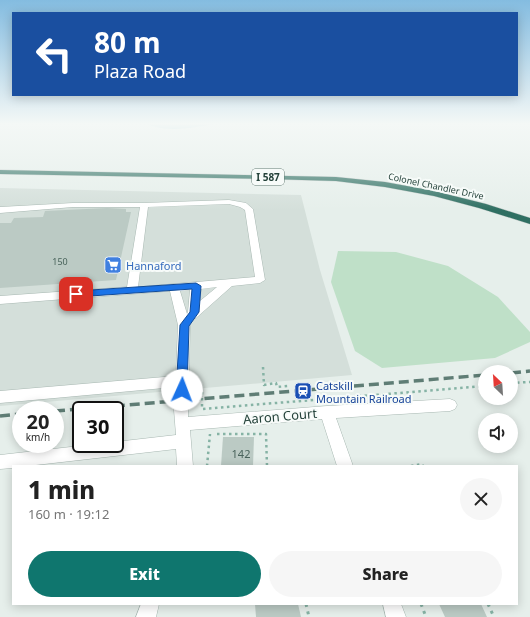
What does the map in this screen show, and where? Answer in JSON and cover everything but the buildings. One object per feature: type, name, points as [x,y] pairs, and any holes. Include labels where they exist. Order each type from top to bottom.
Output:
[{"type":"highway","name":"Colonel Chandler Drive","points":[[0,166],[292,170],[350,174],[432,186],[530,212]]},
{"type":"highway","name":"Colonel Chandler Drive","points":[[0,172],[285,177],[349,180],[430,192],[481,205],[530,221]]},
{"type":"street","points":[[0,210],[74,205],[144,205],[229,202],[243,205],[249,209],[260,280],[174,288],[0,300]]},
{"type":"street","points":[[132,291],[144,205]]},
{"type":"street","points":[[184,325],[194,312],[230,282]]},
{"type":"street","points":[[194,312],[196,286]]},
{"type":"street","points":[[174,288],[184,325],[182,386],[185,465]]},
{"type":"street","points":[[0,397],[182,386]]},
{"type":"street","name":"Aaron Court","points":[[183,424],[327,412],[450,405]]},
{"type":"street","points":[[327,412],[345,465]]},
{"type":"street","points":[[0,462],[184,440]]},
{"type":"street","points":[[146,617],[150,605]]},
{"type":"street","points":[[392,605],[396,617]]},
{"type":"path","points":[[263,368],[264,384],[276,383],[277,387],[288,386]]},
{"type":"path","points":[[518,383],[530,382]]},
{"type":"path","points":[[182,386],[202,389],[202,409],[478,387]]},
{"type":"path","points":[[207,465],[210,434],[266,434],[267,465]]},
{"type":"path","points":[[306,605],[309,617]]},
{"type":"path","points":[[421,605],[426,617]]},
{"type":"path","points":[[488,605],[494,617]]},
{"type":"shaded area","points":[[0,188],[301,195],[320,270],[352,375],[57,401],[12,401],[12,405],[0,406]]},
{"type":"green space","points":[[338,251],[396,252],[448,266],[498,297],[530,332],[530,342],[495,358],[382,368],[355,351],[331,282]]},
{"type":"railway","points":[[518,372],[530,371]]},
{"type":"railway","points":[[64,410],[478,376]]},
{"type":"railway","points":[[0,416],[12,415]]},
{"type":"place","name":"Hannaford","points":[[113,265]]},
{"type":"place","name":"Catskill Mountain Railroad","points":[[303,391]]},
{"type":"route","points":[[76,294],[196,286],[194,312],[184,325],[182,390]]}]
